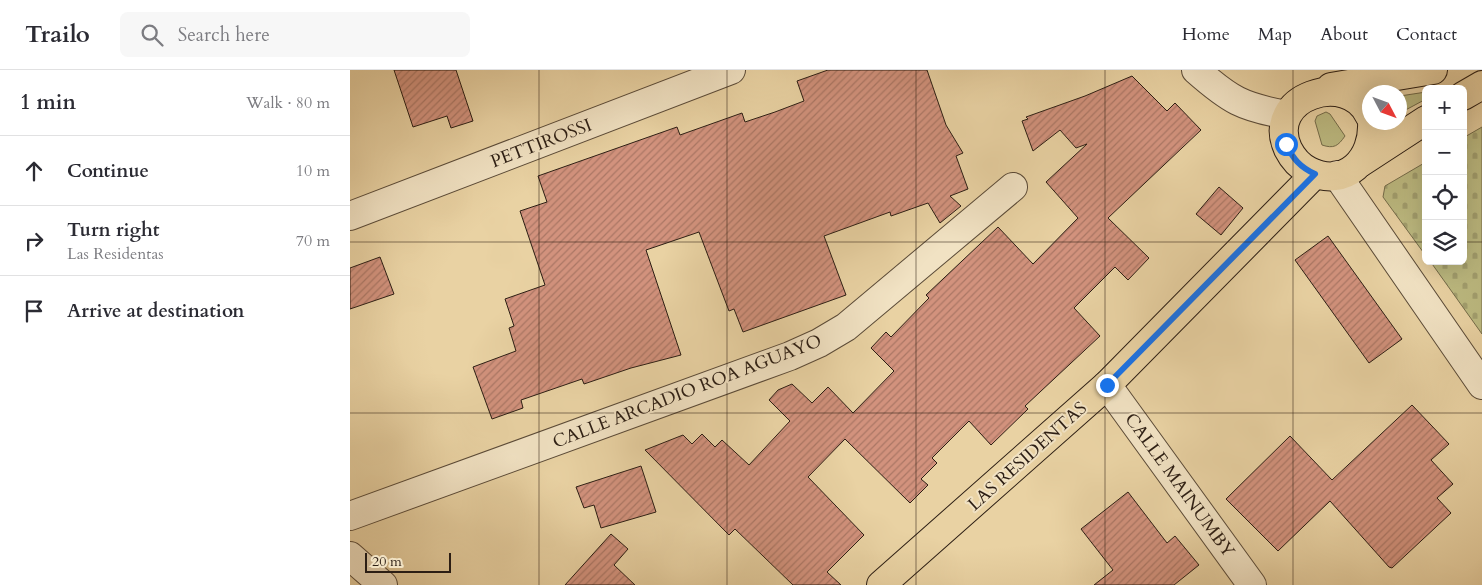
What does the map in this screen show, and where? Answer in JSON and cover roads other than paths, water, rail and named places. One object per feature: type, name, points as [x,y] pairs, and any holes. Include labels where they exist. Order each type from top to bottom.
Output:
[{"type":"main road","points":[[1372,130],[1371,144],[1337,171],[1302,168],[1292,157],[1286,144],[1284,130],[1287,115],[1294,104],[1304,95],[1316,89],[1433,70]]},
{"type":"main road","points":[[1467,94],[1482,85]]},
{"type":"main road","points":[[1329,87],[1344,89],[1357,96],[1362,103]]},
{"type":"main road","name":"LAS RESIDENTAS","points":[[881,585],[1107,385],[1337,171],[1422,122]]},
{"type":"street","name":"PETTIROSSI","points":[[350,216],[731,70]]},
{"type":"street","points":[[1200,72],[1233,100],[1257,110],[1287,115]]},
{"type":"street","points":[[1337,171],[1482,385]]},
{"type":"street","name":"CALLE ARCADIO ROA AGUAYO","points":[[350,516],[790,356],[819,343],[846,327],[1013,187]]},
{"type":"street","name":"CALLE MAINUMBY","points":[[1107,385],[1252,585]]},
{"type":"street","points":[[350,556],[383,585]]}]
